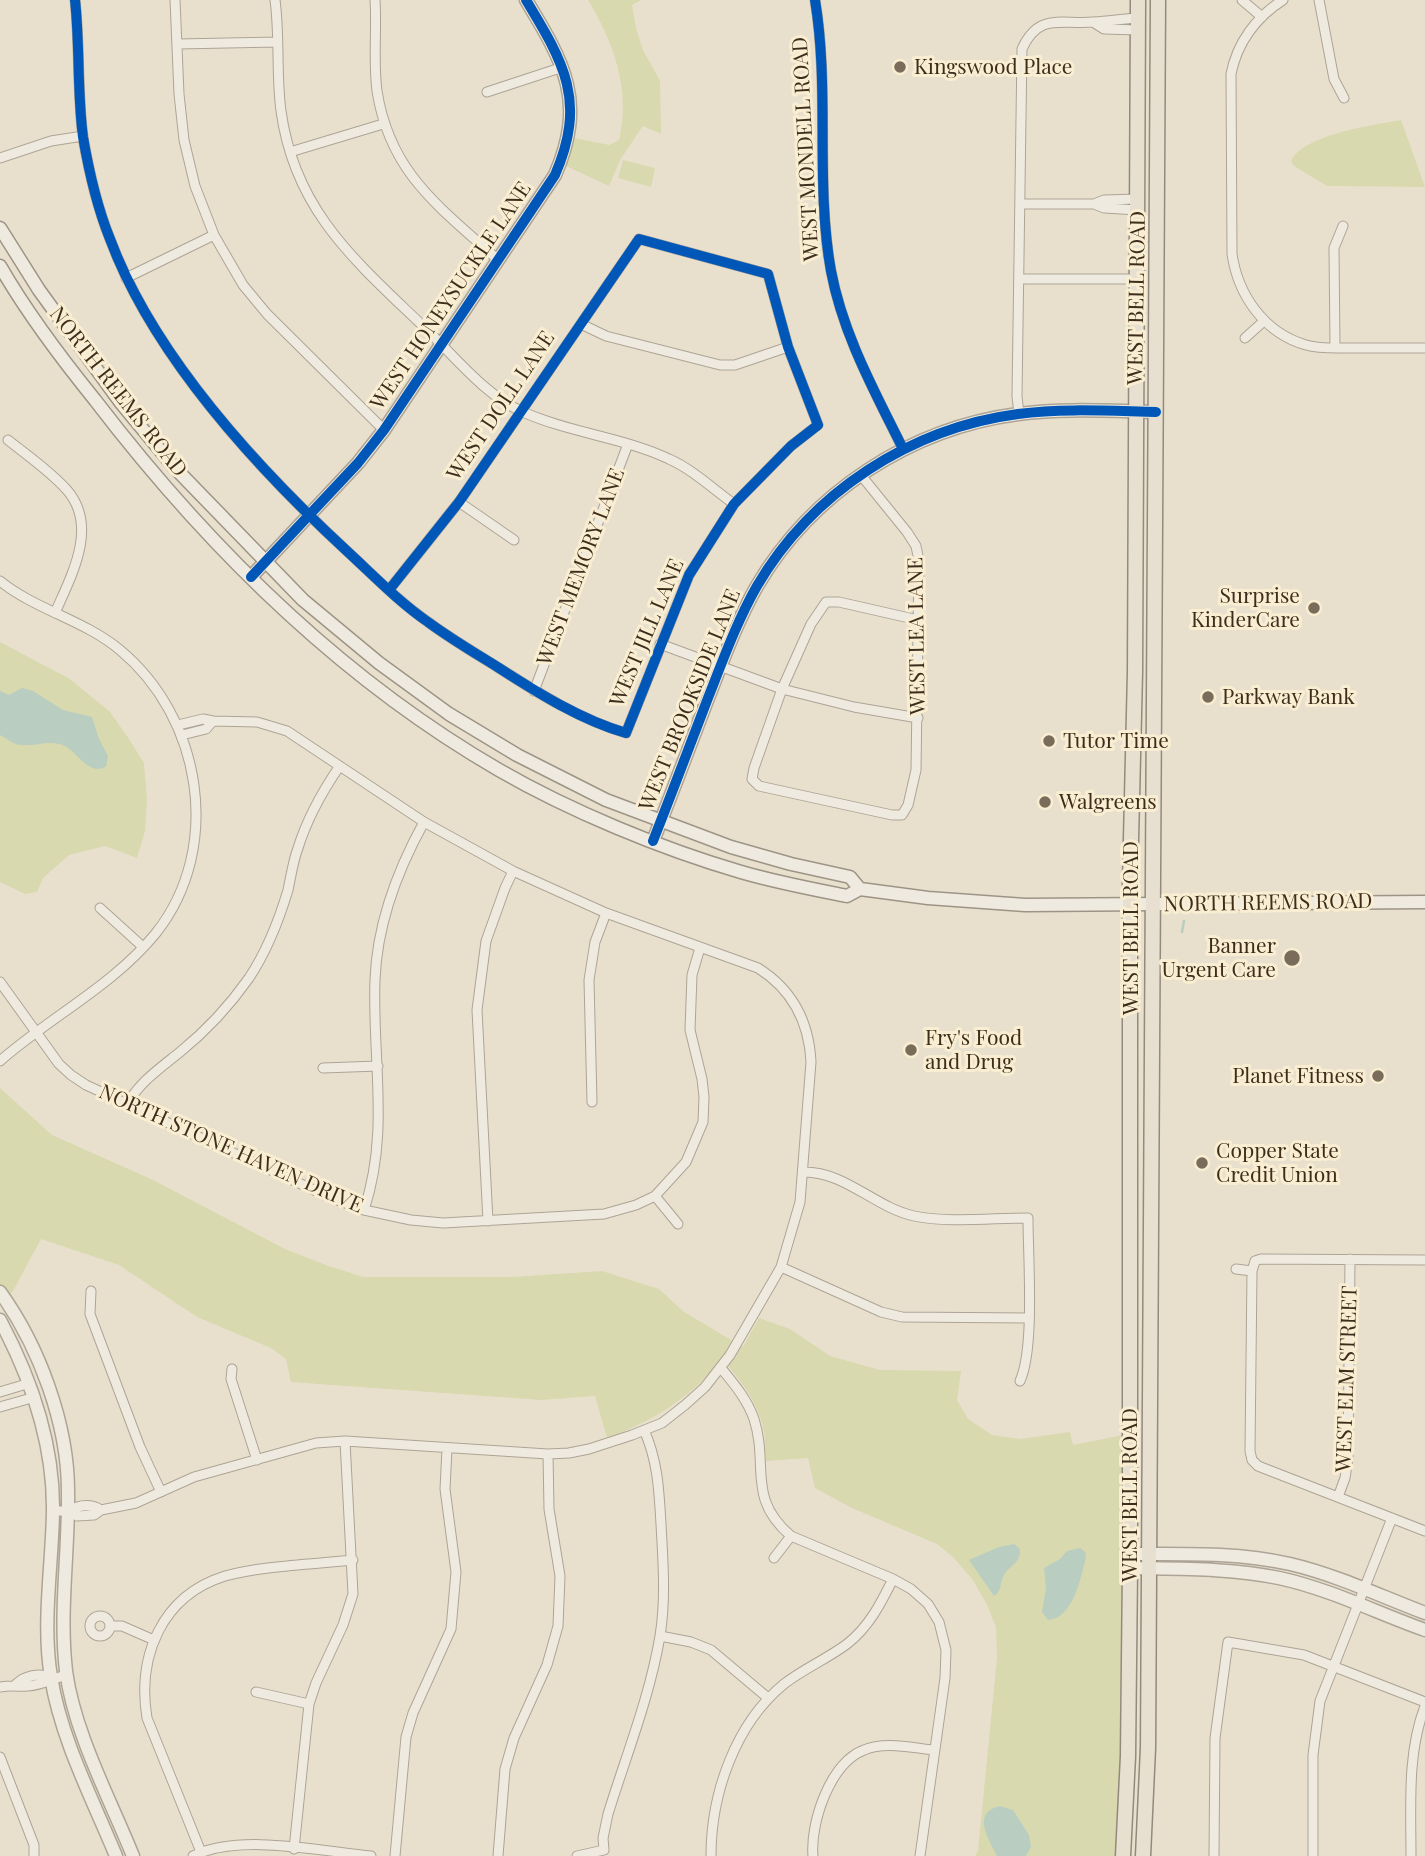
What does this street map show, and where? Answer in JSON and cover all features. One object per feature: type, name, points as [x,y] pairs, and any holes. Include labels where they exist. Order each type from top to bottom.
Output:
[{"type":"main road","name":"WEST BELL ROAD","points":[[1124,1856],[1130,1561],[1131,904],[1135,672],[1138,0]]},
{"type":"main road","name":"WEST BELL ROAD","points":[[1143,1856],[1147,1769],[1149,1562],[1158,0]]},
{"type":"main road","points":[[1135,612],[1143,623],[1145,657],[1154,667]]},
{"type":"main road","points":[[1135,672],[1144,678],[1145,704],[1153,720]]},
{"type":"main road","points":[[1132,1129],[1152,1130]]},
{"type":"street","points":[[75,0],[83,136],[96,199],[126,278],[155,329],[236,438],[308,515],[427,622],[534,691]]},
{"type":"street","points":[[175,0],[184,140],[195,186],[215,235],[243,285],[267,314],[384,430]]},
{"type":"street","points":[[275,0],[281,111],[290,152],[305,192],[350,256],[481,383],[509,405],[553,424],[628,444],[671,460],[734,504]]},
{"type":"street","points":[[375,0],[376,88],[383,124],[398,156],[425,192],[498,260]]},
{"type":"street","name":"WEST HONEYSUCKLE LANE","points":[[251,577],[358,463],[384,430],[555,175],[571,117],[569,84],[554,46],[526,0]]},
{"type":"street","name":"WEST MONDELL ROAD","points":[[815,0],[823,62],[825,201],[832,273],[842,313],[857,354],[903,449]]},
{"type":"street","points":[[1242,0],[1262,17]]},
{"type":"street","points":[[1283,0],[1262,17],[1247,35],[1234,60],[1230,88],[1232,254],[1237,279],[1250,304],[1264,321],[1281,334],[1301,343],[1335,348],[1425,348]]},
{"type":"street","points":[[1319,0],[1334,79],[1344,97]]},
{"type":"street","points":[[1019,414],[1017,396],[1022,49],[1027,38],[1043,24],[1139,24]]},
{"type":"street","points":[[178,44],[277,42]]},
{"type":"street","points":[[487,92],[563,67]]},
{"type":"street","points":[[290,152],[383,124]]},
{"type":"street","points":[[0,158],[51,141],[83,136]]},
{"type":"street","points":[[1020,204],[1094,204],[1104,200],[1138,205]]},
{"type":"street","points":[[1335,348],[1334,248],[1343,226]]},
{"type":"street","name":"NORTH REEMS ROAD","points":[[0,228],[39,290],[121,403],[174,467],[303,600],[379,663],[449,714],[517,755],[606,800],[660,822],[765,857],[850,877],[860,889]]},
{"type":"street","points":[[126,278],[215,235]]},
{"type":"street","name":"WEST DOLL LANE","points":[[389,590],[459,502],[639,239],[768,274],[788,347]]},
{"type":"street","name":"NORTH REEMS ROAD","points":[[0,267],[71,370],[138,456],[211,538],[251,577],[333,653],[406,709],[500,770],[570,805],[653,841],[743,873],[847,896],[860,889],[983,903],[1425,902]]},
{"type":"street","points":[[1020,279],[1137,279]]},
{"type":"street","points":[[1245,338],[1264,321]]},
{"type":"street","points":[[581,324],[606,336],[720,365],[735,365],[788,347]]},
{"type":"street","name":"WEST JILL LANE","points":[[534,691],[625,733],[688,575],[734,504],[791,446],[818,425],[788,347]]},
{"type":"street","name":"WEST BROOKSIDE LANE","points":[[653,841],[721,667],[758,586],[805,522],[860,474],[903,449],[966,425],[1019,414],[1044,412],[1156,412]]},
{"type":"street","points":[[8,440],[69,492],[78,509],[82,534],[80,551],[73,574],[55,613]]},
{"type":"street","name":"WEST MEMORY LANE","points":[[534,691],[628,444]]},
{"type":"street","name":"WEST LEA LANE","points":[[782,690],[752,779],[759,786],[824,802],[902,815],[908,805],[916,770],[919,561],[916,546],[907,532],[860,474]]},
{"type":"street","points":[[459,502],[514,540]]},
{"type":"street","points":[[0,581],[21,597],[87,629],[120,650],[159,691],[180,730],[194,779],[194,841],[185,875],[157,932],[125,965],[0,1062]]},
{"type":"street","points":[[782,690],[811,624],[827,602],[839,602],[918,620]]},
{"type":"street","points":[[660,644],[782,690],[854,707],[918,718]]},
{"type":"street","points":[[53,1511],[68,1511],[78,1506],[95,1506],[101,1510],[136,1503],[194,1477],[316,1443],[345,1441],[548,1454],[589,1449],[662,1423],[705,1387],[721,1368],[751,1321],[781,1267],[800,1202],[811,1062],[810,1041],[802,1015],[774,978],[758,968],[606,913],[513,871],[424,822],[303,741],[272,726],[242,721],[213,721],[206,729],[180,730]]},
{"type":"street","points":[[127,1104],[150,1074],[180,1052],[215,1020],[249,978],[267,946],[280,914],[310,817],[340,767]]},
{"type":"street","points":[[364,1210],[371,1189],[378,1136],[375,978],[382,928],[398,875],[424,822]]},
{"type":"street","points":[[488,1221],[477,1010],[486,941],[513,871]]},
{"type":"street","points":[[100,908],[143,947]]},
{"type":"street","points":[[592,1102],[589,980],[596,942],[606,913]]},
{"type":"street","name":"NORTH STONE HAVEN DRIVE","points":[[0,982],[59,1064],[86,1085],[327,1196],[364,1210],[443,1223],[488,1221],[617,1212],[655,1196],[686,1162],[703,1122],[702,1079],[690,1030],[692,975],[700,948]]},
{"type":"street","points":[[323,1068],[378,1066]]},
{"type":"street","points":[[804,1172],[834,1176],[897,1210],[914,1216],[1028,1218],[1026,1368],[1020,1381]]},
{"type":"street","points":[[655,1196],[678,1224]]},
{"type":"street","points":[[1425,1260],[1261,1259],[1255,1261],[1252,1271],[1252,1460],[1258,1466],[1425,1531]]},
{"type":"street","name":"WEST ELM STREET","points":[[1338,1497],[1348,1458],[1350,1259]]},
{"type":"street","points":[[781,1267],[881,1312],[902,1317],[1028,1318]]},
{"type":"street","points":[[1236,1269],[1252,1271]]},
{"type":"street","points":[[0,1292],[37,1357],[53,1403],[67,1468],[68,1511],[63,1608],[67,1675],[80,1726],[133,1856]]},
{"type":"street","points":[[91,1292],[90,1314],[161,1492]]},
{"type":"street","points":[[0,1320],[30,1383],[49,1455],[53,1511],[47,1626],[51,1678],[69,1740],[116,1856]]},
{"type":"street","points":[[721,1368],[742,1394],[751,1412],[757,1434],[762,1494],[778,1526],[790,1536],[911,1589],[928,1604],[939,1622],[946,1650],[946,1678],[920,1856]]},
{"type":"street","points":[[232,1369],[231,1379],[257,1460]]},
{"type":"street","points":[[0,1392],[30,1383]]},
{"type":"street","points":[[0,1407],[35,1397]]},
{"type":"street","points":[[577,1856],[604,1850],[603,1838],[608,1814],[653,1670],[660,1636],[664,1580],[658,1477],[644,1430]]},
{"type":"street","points":[[294,1849],[296,1808],[309,1704],[343,1625],[353,1594],[345,1441]]},
{"type":"street","points":[[395,1856],[406,1737],[413,1713],[451,1629],[456,1572],[445,1489],[447,1448]]},
{"type":"street","points":[[498,1856],[505,1769],[514,1738],[547,1665],[558,1626],[560,1576],[549,1508],[548,1454]]},
{"type":"street","points":[[1312,1856],[1313,1755],[1320,1701],[1392,1518]]},
{"type":"street","points":[[774,1558],[790,1536]]},
{"type":"street","points":[[1149,1562],[1249,1556],[1320,1572],[1425,1613]]},
{"type":"street","points":[[353,1560],[251,1571],[224,1577],[201,1587],[178,1605],[154,1640],[145,1670],[144,1702],[147,1718],[197,1854],[244,1843],[371,1856]]},
{"type":"street","points":[[1130,1561],[1267,1576],[1307,1586],[1425,1630]]},
{"type":"street","points":[[711,1856],[713,1823],[725,1775],[746,1728],[768,1698],[795,1676],[858,1634],[881,1604],[892,1579]]},
{"type":"street","points":[[110,1626],[122,1626],[154,1640]]},
{"type":"street","points":[[660,1636],[691,1642],[711,1650],[768,1698]]},
{"type":"street","points":[[1214,1856],[1215,1738],[1228,1642],[1304,1655],[1425,1704],[1418,1723],[1411,1768],[1410,1856]]},
{"type":"street","points":[[0,1687],[16,1684],[23,1678],[67,1675]]},
{"type":"street","points":[[256,1692],[309,1704]]},
{"type":"street","points":[[813,1856],[815,1823],[832,1777],[850,1760],[863,1750],[886,1746],[934,1750]]},
{"type":"street","points":[[0,1757],[34,1845],[34,1856]]},
{"type":"green space","points":[[588,0],[641,0],[632,5],[636,28],[643,50],[660,81],[661,134],[643,126],[620,160],[609,186],[566,166],[575,138],[609,145],[619,140],[622,121],[623,103],[618,67],[606,33]]},
{"type":"green space","points":[[1401,120],[1425,187],[1327,186],[1294,166],[1291,161],[1298,152],[1324,137]]},
{"type":"green space","points":[[623,160],[655,168],[651,187],[618,178]]},
{"type":"green space","points":[[0,642],[70,679],[110,712],[127,736],[144,763],[147,800],[145,831],[137,858],[105,846],[69,855],[43,878],[37,892],[25,894],[0,882]]},
{"type":"green space","points":[[0,1088],[52,1135],[153,1180],[285,1249],[363,1277],[513,1277],[602,1271],[659,1289],[684,1312],[743,1347],[759,1318],[790,1329],[830,1356],[880,1370],[961,1371],[957,1400],[968,1419],[992,1435],[1020,1439],[1070,1432],[1073,1445],[1123,1435],[1121,1775],[1117,1856],[975,1856],[978,1851],[997,1658],[996,1627],[987,1605],[973,1580],[953,1557],[937,1544],[852,1508],[815,1488],[808,1458],[766,1461],[760,1417],[741,1382],[722,1359],[700,1383],[667,1408],[632,1428],[607,1438],[595,1396],[541,1400],[291,1382],[286,1359],[271,1348],[197,1317],[119,1265],[41,1239],[13,1291],[0,1305]]},
{"type":"shaded area","points":[[22,688],[33,691],[63,710],[92,717],[108,756],[106,766],[100,769],[89,766],[70,749],[59,744],[20,745],[0,735],[0,691],[9,695]]},
{"type":"shaded area","points":[[1014,1544],[1020,1549],[1019,1557],[1004,1575],[999,1591],[994,1596],[969,1560],[999,1547]]},
{"type":"shaded area","points":[[1080,1548],[1086,1553],[1086,1557],[1070,1605],[1057,1618],[1048,1620],[1042,1612],[1046,1589],[1044,1568],[1060,1559],[1067,1551]]},
{"type":"shaded area","points":[[1000,1806],[1013,1810],[1029,1835],[1031,1847],[1026,1856],[997,1856],[984,1821],[991,1810]]},
{"type":"waterway","points":[[1182,932],[1184,921]]},
{"type":"cycle path","points":[[75,0],[83,137],[97,202],[129,283],[181,368],[211,408],[279,484],[313,519],[387,589],[407,606],[445,634],[529,687],[609,728],[626,733],[689,575],[734,504],[791,446],[818,425],[788,347],[768,274],[639,239],[459,502],[389,590]]},
{"type":"cycle path","points":[[251,577],[358,463],[384,430],[555,175],[569,125],[567,83],[551,44],[526,0]]},
{"type":"cycle path","points":[[815,0],[822,68],[824,204],[831,271],[843,318],[871,385],[903,449]]},
{"type":"cycle path","points":[[653,841],[725,655],[750,599],[780,552],[806,521],[836,494],[868,470],[903,450],[978,422],[1052,411],[1156,412]]},
{"type":"place","name":"Kingswood Place","points":[[900,67]]},
{"type":"place","name":"Surprise KinderCare","points":[[1314,608]]},
{"type":"place","name":"Parkway Bank","points":[[1208,697]]},
{"type":"place","name":"Tutor Time","points":[[1049,741]]},
{"type":"place","name":"Walgreens","points":[[1045,802]]},
{"type":"place","name":"Banner Urgent Care","points":[[1292,958]]},
{"type":"place","name":"Fry's Food and Drug","points":[[911,1050]]},
{"type":"place","name":"Planet Fitness","points":[[1378,1076]]},
{"type":"place","name":"Copper State Credit Union","points":[[1202,1163]]}]
